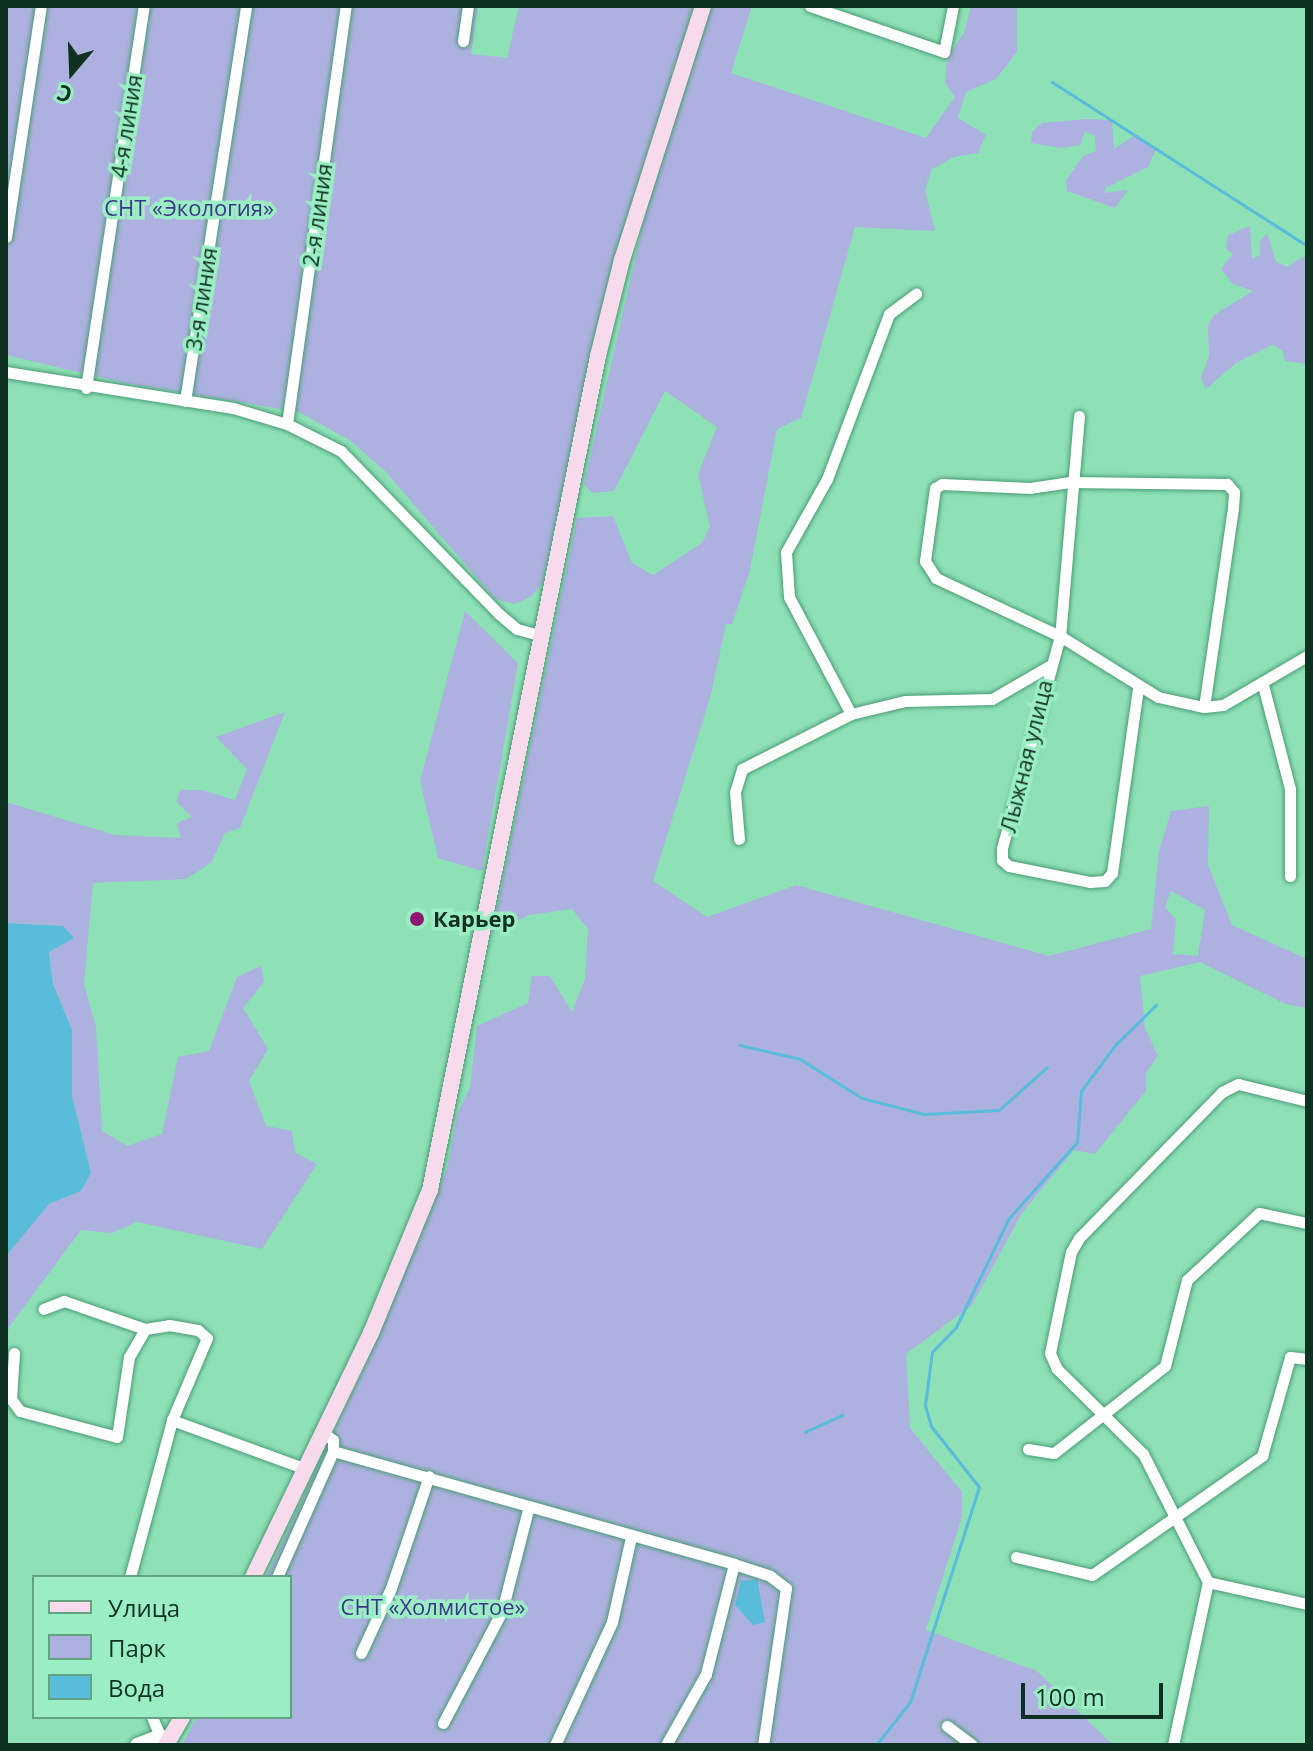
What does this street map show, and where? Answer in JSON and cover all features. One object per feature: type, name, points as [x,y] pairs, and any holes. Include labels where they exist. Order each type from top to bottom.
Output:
[{"type":"main road","points":[[254,1575],[303,1468],[371,1333],[430,1190],[539,635],[622,260],[703,6]]},
{"type":"main road","points":[[165,1741],[181,1719]]},
{"type":"street","points":[[6,237],[41,6]]},
{"type":"street","name":"4-я линия","points":[[86,388],[144,6]]},
{"type":"street","name":"3-я линия","points":[[185,401],[246,6]]},
{"type":"street","name":"2-я линия","points":[[287,424],[346,6]]},
{"type":"street","points":[[463,41],[468,6]]},
{"type":"street","points":[[810,6],[944,52],[953,6]]},
{"type":"street","points":[[851,714],[789,597],[786,552],[827,479],[889,314],[916,294]]},
{"type":"street","points":[[6,372],[86,388],[185,401],[287,424],[341,451],[499,614],[517,629],[539,635]]},
{"type":"street","name":"Лыжная улица","points":[[1079,416],[1070,482],[1060,636],[1049,666],[1002,860],[1046,875],[1090,882],[1105,881],[1112,873],[1138,687]]},
{"type":"street","points":[[1204,707],[1234,492],[1227,484],[1070,482],[1002,489],[942,484],[932,497],[925,561],[936,578],[1060,636],[1138,687],[1204,707],[1240,700],[1307,656]]},
{"type":"street","points":[[739,839],[735,792],[742,769],[851,714],[905,701],[992,699],[1049,666]]},
{"type":"street","points":[[1263,685],[1290,789],[1290,876]]},
{"type":"street","points":[[1173,1745],[1208,1582],[1172,1518],[1143,1454],[1106,1414],[1057,1369],[1050,1353],[1071,1252],[1079,1238],[1222,1092],[1238,1084],[1307,1101]]},
{"type":"street","points":[[1028,1449],[1054,1453],[1165,1366],[1187,1280],[1259,1213],[1307,1223]]},
{"type":"street","points":[[43,1309],[64,1301],[145,1329],[169,1325],[198,1330],[207,1338],[172,1420],[131,1575]]},
{"type":"street","points":[[14,1353],[11,1399],[20,1411],[117,1437],[129,1357],[145,1329]]},
{"type":"street","points":[[1016,1557],[1092,1575],[1262,1456],[1290,1357],[1307,1359]]},
{"type":"street","points":[[172,1420],[303,1468]]},
{"type":"street","points":[[278,1575],[333,1451],[333,1440],[321,1431]]},
{"type":"street","points":[[333,1451],[770,1576],[786,1588],[763,1745]]},
{"type":"street","points":[[361,1653],[391,1588],[429,1476]]},
{"type":"street","points":[[443,1723],[502,1611],[529,1506]]},
{"type":"street","points":[[555,1745],[612,1622],[631,1537]]},
{"type":"street","points":[[666,1745],[706,1674],[734,1564]]},
{"type":"street","points":[[1208,1582],[1307,1604]]},
{"type":"street","points":[[137,1745],[165,1741],[153,1719]]},
{"type":"street","points":[[947,1726],[972,1745]]},
{"type":"green space","name":"СНТ «Экология»","points":[[6,6],[478,6],[471,54],[507,58],[519,6],[695,6],[590,353],[543,582],[532,596],[515,604],[495,599],[386,472],[351,441],[299,412],[124,383],[6,355]]},
{"type":"green space","name":"СНТ «Холмистое»","points":[[709,6],[752,6],[731,73],[926,138],[955,97],[945,83],[947,58],[964,33],[971,6],[1017,6],[1017,52],[996,79],[966,92],[958,118],[986,135],[978,153],[954,157],[932,169],[925,190],[935,231],[855,227],[801,418],[777,429],[750,570],[732,624],[726,624],[711,694],[653,881],[707,917],[796,885],[1049,956],[1151,929],[1159,851],[1171,811],[1209,806],[1208,865],[1232,925],[1307,959],[1307,1008],[1285,1004],[1200,962],[1140,976],[1145,1028],[1158,1056],[1146,1073],[1146,1091],[1095,1154],[1074,1150],[1022,1213],[972,1305],[906,1354],[910,1428],[962,1492],[962,1517],[926,1630],[1037,1671],[1113,1745],[182,1745],[196,1719],[292,1719],[292,1575],[267,1575],[378,1337],[447,1169],[457,1115],[470,1087],[477,1026],[528,1003],[532,976],[550,976],[572,1012],[585,979],[588,929],[572,909],[529,915],[492,933],[577,518],[613,516],[632,563],[653,575],[702,543],[710,527],[698,474],[717,427],[665,391],[614,491],[592,493],[584,484],[658,158]],"holes":[[[1171,891],[1205,910],[1198,956],[1173,954],[1176,920],[1165,907]]]},
{"type":"green space","points":[[1112,120],[1114,149],[1135,135],[1156,149],[1148,167],[1107,187],[1104,193],[1128,190],[1115,208],[1067,191],[1066,181],[1083,156],[1096,151],[1095,135],[1085,132],[1080,145],[1061,148],[1031,143],[1032,132],[1042,123]]},
{"type":"green space","points":[[1250,226],[1252,259],[1260,255],[1260,241],[1267,233],[1276,262],[1287,267],[1307,255],[1307,364],[1285,361],[1282,350],[1273,345],[1236,363],[1206,389],[1201,378],[1209,356],[1208,325],[1214,315],[1253,291],[1233,284],[1221,269],[1233,254],[1226,249],[1228,235]]},
{"type":"green space","points":[[465,611],[518,663],[482,871],[438,858],[420,781]]},
{"type":"green space","points":[[285,712],[240,828],[225,833],[211,863],[186,879],[93,883],[84,984],[96,1027],[102,1131],[127,1146],[162,1134],[178,1057],[209,1051],[237,977],[261,966],[264,982],[243,1008],[268,1049],[249,1081],[266,1126],[292,1131],[295,1153],[317,1164],[262,1249],[137,1222],[112,1233],[81,1230],[9,1327],[6,1344],[6,1256],[49,1204],[81,1191],[91,1173],[72,1096],[72,1030],[53,984],[49,952],[74,938],[62,926],[6,923],[6,802],[115,835],[181,838],[177,823],[192,817],[177,802],[180,790],[202,790],[235,800],[247,769],[216,737]]},
{"type":"water","points":[[6,923],[63,926],[74,938],[49,952],[53,984],[72,1030],[72,1096],[91,1173],[81,1191],[49,1204],[6,1256]]},
{"type":"water","points":[[757,1579],[765,1622],[753,1625],[735,1605],[741,1581]]},
{"type":"waterway","points":[[1052,82],[1307,246]]},
{"type":"waterway","points":[[876,1745],[910,1702],[979,1487],[931,1426],[925,1405],[932,1352],[956,1327],[1009,1218],[1077,1142],[1081,1091],[1116,1044],[1156,1005]]},
{"type":"waterway","points":[[740,1045],[800,1059],[862,1098],[924,1114],[999,1110],[1047,1067]]},
{"type":"waterway","points":[[805,1432],[842,1415]]},
{"type":"place","name":"Карьер","points":[[417,919]]}]
